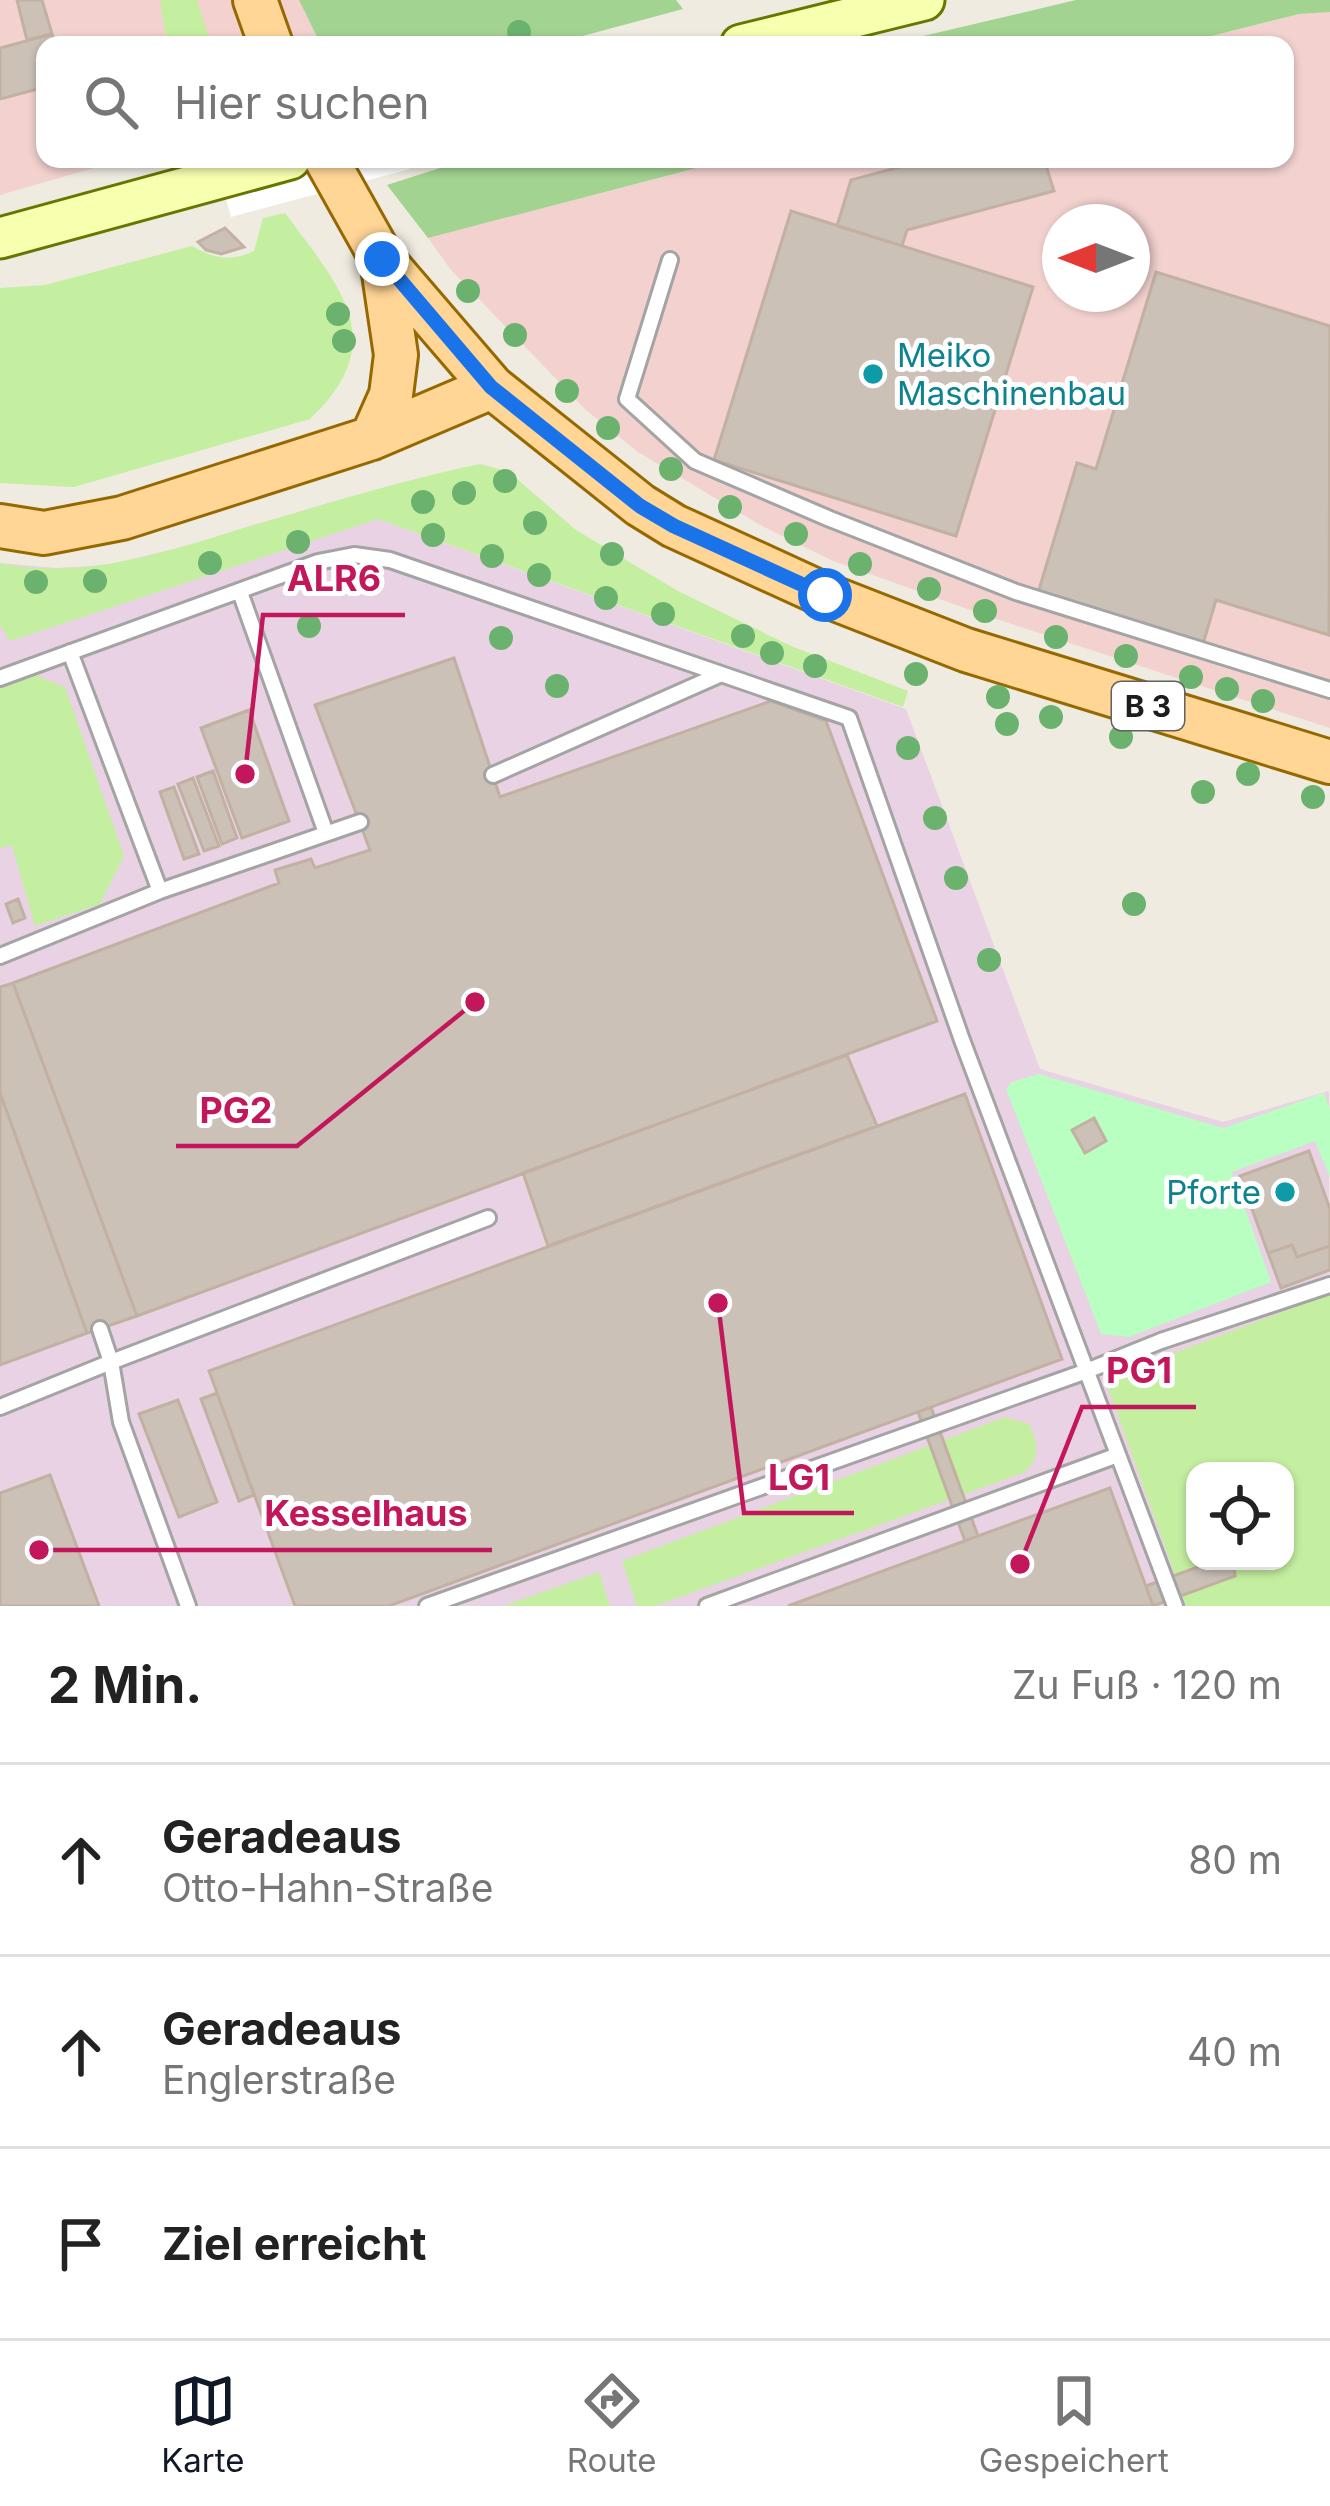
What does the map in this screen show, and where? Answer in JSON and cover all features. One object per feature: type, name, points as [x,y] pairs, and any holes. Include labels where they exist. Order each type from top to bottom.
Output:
[{"type":"main road","points":[[255,0],[268,36]]},
{"type":"main road","points":[[777,36],[923,0]]},
{"type":"main road","points":[[0,238],[255,168]]},
{"type":"main road","name":"B 3","points":[[331,168],[382,259],[491,387],[640,506],[825,595],[967,650],[1330,762]]},
{"type":"main road","points":[[372,438],[391,395],[396,355],[382,259]]},
{"type":"main road","points":[[0,526],[44,532],[122,518],[372,438],[491,387]]},
{"type":"lane","points":[[670,260],[627,398],[695,461],[1016,592],[1330,690]]},
{"type":"lane","points":[[0,678],[318,562],[354,555],[390,560],[849,718],[1084,1372],[1174,1606]]},
{"type":"lane","points":[[240,592],[326,833]]},
{"type":"lane","points":[[70,652],[160,891]]},
{"type":"lane","points":[[493,775],[720,675]]},
{"type":"lane","points":[[0,956],[160,891],[360,822]]},
{"type":"lane","points":[[0,1407],[488,1218]]},
{"type":"lane","points":[[427,1606],[1161,1341],[1330,1285]]},
{"type":"lane","points":[[100,1329],[121,1422],[188,1606]]},
{"type":"lane","points":[[706,1606],[1115,1456]]},
{"type":"shaded area","points":[[0,0],[299,0],[317,36],[36,36],[36,168],[94,168],[0,195]]},
{"type":"shaded area","points":[[1330,12],[1330,728],[987,616],[831,560],[762,526],[638,452],[586,410],[451,270],[428,238],[696,168],[1294,168],[1294,36],[1212,36],[1299,14]]},
{"type":"shaded area","points":[[378,519],[906,709],[1040,1069],[1223,1122],[1329,1091],[1330,1606],[0,1606],[0,563],[56,568],[107,565],[259,523]]},
{"type":"green space","points":[[160,0],[197,0],[208,36],[166,36]]},
{"type":"green space","points":[[299,0],[676,0],[683,9],[582,36],[317,36]]},
{"type":"green space","points":[[1076,0],[1330,0],[1330,12],[1299,14],[1212,36],[923,36]]},
{"type":"green space","points":[[440,168],[696,168],[428,238],[387,185]]},
{"type":"green space","points":[[285,213],[339,290],[353,339],[349,364],[335,391],[310,419],[74,487],[0,483],[0,288],[45,285],[192,246],[215,256],[237,257],[254,251],[263,218]]},
{"type":"green space","points":[[480,464],[509,472],[576,530],[678,591],[791,646],[908,691],[903,707],[378,519],[10,641],[0,625],[0,563],[67,568],[134,559]]},
{"type":"green space","points":[[32,674],[65,687],[124,856],[100,904],[35,926],[12,845],[0,848],[0,688]]},
{"type":"green space","points":[[1039,1074],[1223,1128],[1324,1093],[1330,1110],[1330,1177],[1315,1141],[1232,1172],[1271,1282],[1129,1337],[1101,1334],[1006,1089],[1012,1082]]},
{"type":"green space","points":[[1330,1294],[1330,1606],[1186,1606],[1105,1379]]},
{"type":"green space","points":[[1005,1417],[1029,1424],[1034,1438],[1035,1456],[1023,1473],[655,1606],[637,1606],[622,1561]]},
{"type":"green space","points":[[599,1572],[610,1606],[504,1606]]},
{"type":"pier","points":[[217,168],[410,169],[231,217]]},
{"type":"building","points":[[17,0],[42,0],[52,34],[27,40]]},
{"type":"building","points":[[36,38],[36,89],[0,99],[0,48]]},
{"type":"building","points":[[896,168],[1047,168],[1054,191],[907,230],[902,246],[837,226],[851,180]]},
{"type":"building","name":"Meiko Maschinenbau","points":[[791,211],[1033,287],[956,536],[714,460]]},
{"type":"building","points":[[225,228],[244,247],[221,254],[198,242]]},
{"type":"building","points":[[1156,272],[1330,326],[1329,635],[1216,600],[1203,644],[1038,593],[1077,463],[1096,469],[1144,312],[1150,312]]},
{"type":"building","points":[[454,658],[500,797],[771,701],[826,721],[937,1021],[137,1316],[13,983],[279,883],[275,870],[311,859],[315,868],[370,850],[315,705]]},
{"type":"building","points":[[249,710],[289,821],[242,838],[201,728]]},
{"type":"building","points":[[213,771],[237,838],[222,844],[197,777]]},
{"type":"building","points":[[193,778],[219,846],[204,851],[178,784]]},
{"type":"building","points":[[174,787],[199,854],[184,859],[160,792]]},
{"type":"building","points":[[18,899],[25,918],[13,923],[6,904]]},
{"type":"building","points":[[13,983],[137,1316],[87,1333],[0,1093],[0,987]]},
{"type":"building","points":[[847,1055],[877,1126],[548,1246],[523,1173]]},
{"type":"building","points":[[0,1093],[87,1333],[0,1365]]},
{"type":"building","points":[[965,1094],[1062,1359],[389,1606],[295,1606],[209,1371]]},
{"type":"building","points":[[1094,1118],[1106,1141],[1085,1153],[1072,1130]]},
{"type":"building","name":"Pforte","points":[[1309,1151],[1330,1209],[1330,1246],[1297,1257],[1292,1245],[1268,1253],[1240,1176]]},
{"type":"building","points":[[1292,1245],[1297,1257],[1330,1246],[1330,1270],[1281,1288],[1268,1253]]},
{"type":"building","points":[[217,1393],[254,1495],[239,1501],[201,1399]]},
{"type":"building","points":[[178,1400],[217,1502],[179,1517],[139,1414]]},
{"type":"building","points":[[931,1407],[978,1536],[965,1541],[918,1412]]},
{"type":"building","points":[[50,1475],[99,1606],[0,1606],[0,1493]]},
{"type":"building","points":[[1110,1488],[1153,1606],[788,1606],[978,1536]]},
{"type":"building","points":[[1190,1570],[1234,1570],[1235,1576],[1153,1606],[1146,1586]]},
{"type":"place","name":"Meiko Maschinenbau","points":[[873,374]]},
{"type":"place","name":"ALR6","points":[[245,774]]},
{"type":"place","name":"PG2","points":[[475,1002]]},
{"type":"place","name":"Pforte","points":[[1285,1192]]},
{"type":"place","name":"LG1","points":[[718,1303]]},
{"type":"place","name":"Kesselhaus","points":[[39,1550]]},
{"type":"place","name":"PG1","points":[[1020,1564]]},
{"type":"route","points":[[382,259],[491,387],[640,506],[825,595]]}]
